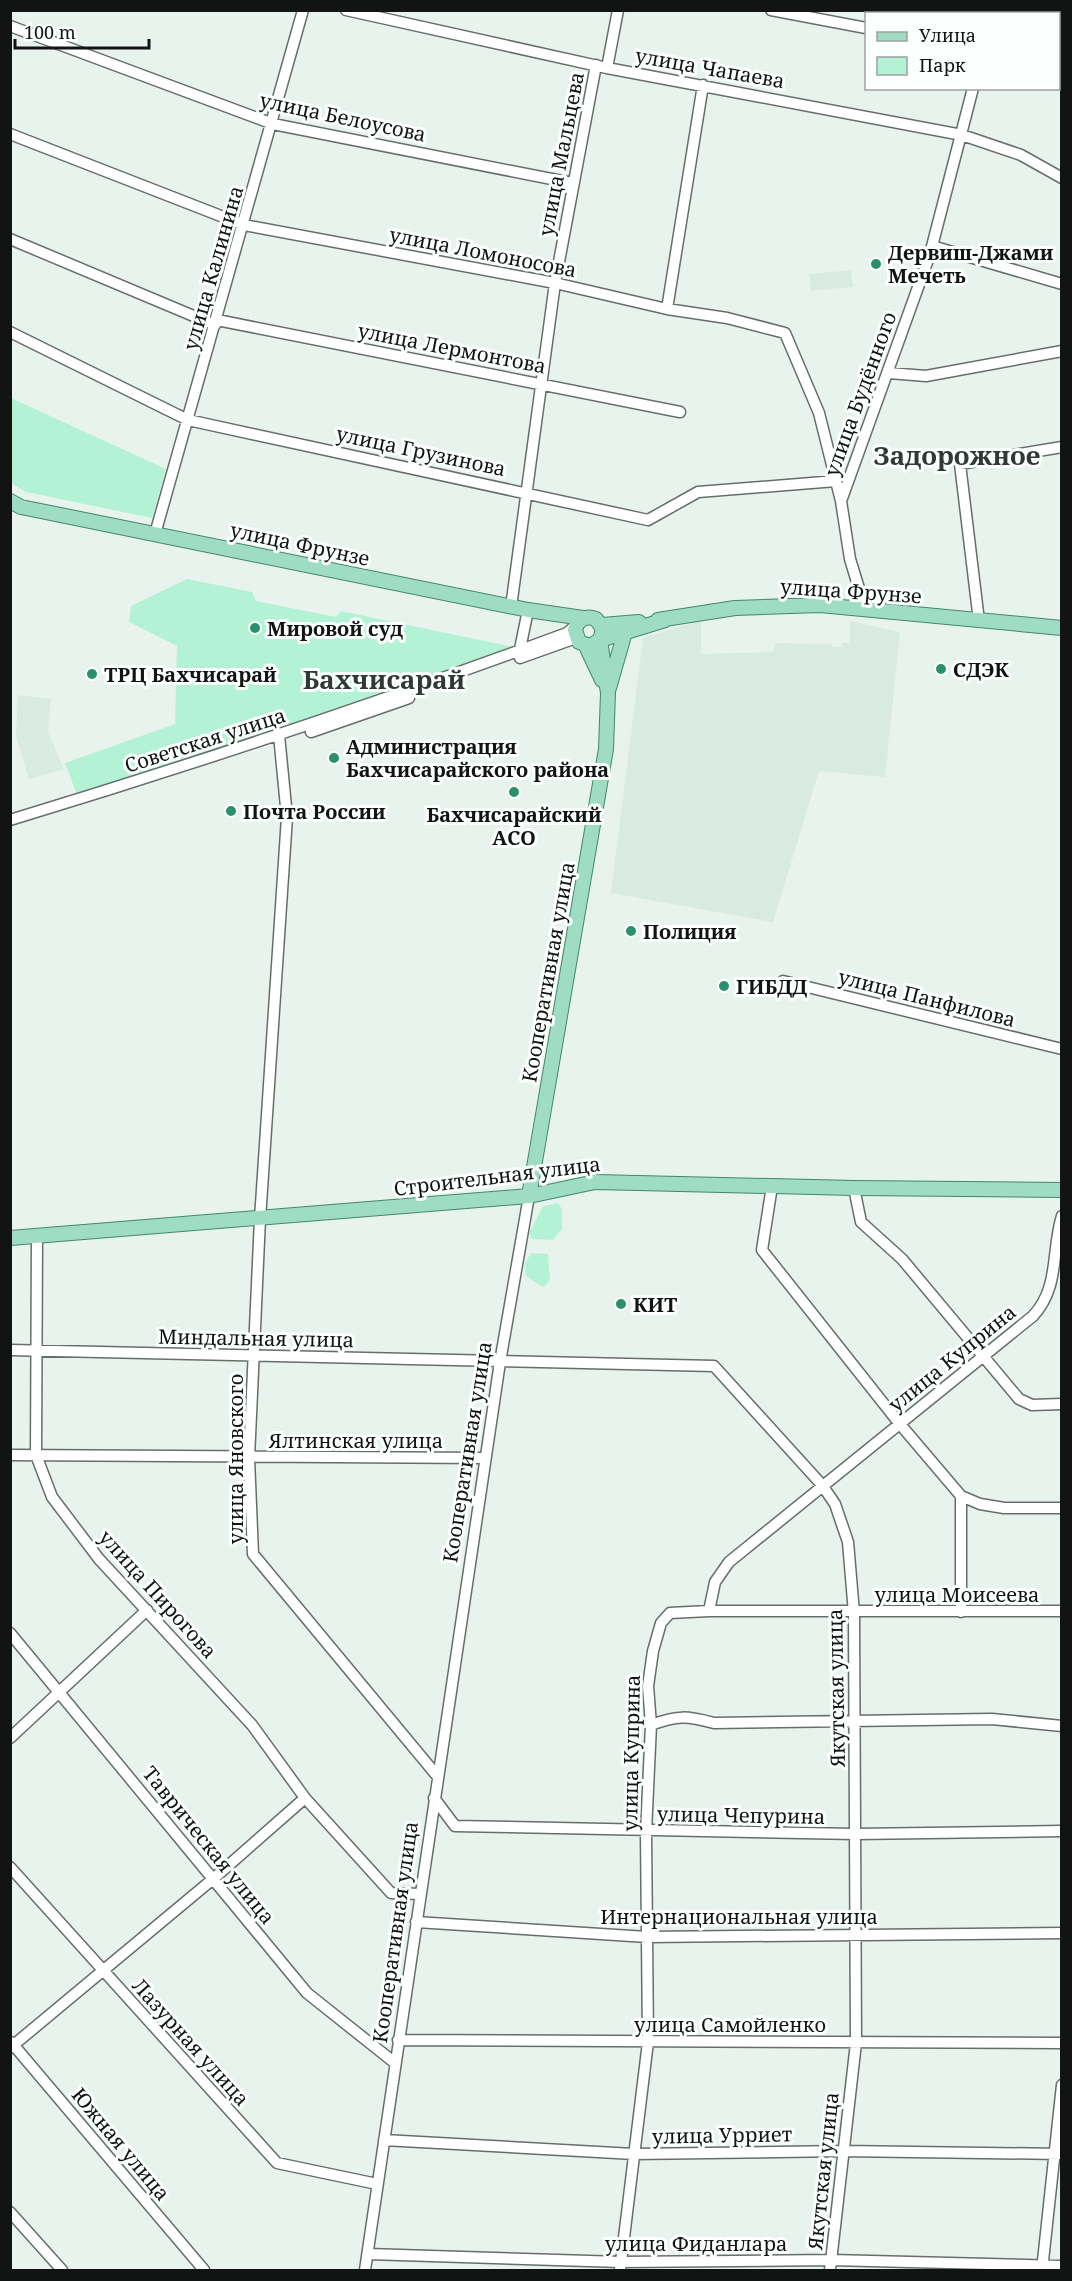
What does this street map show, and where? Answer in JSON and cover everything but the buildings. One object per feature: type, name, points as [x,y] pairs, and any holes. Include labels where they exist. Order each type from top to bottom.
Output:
[{"type":"main road","name":"улица Фрунзе","points":[[10,501],[21,507],[528,610],[579,632],[596,619],[602,625],[665,620],[735,608],[781,605],[865,608],[1062,628]]},
{"type":"main road","points":[[579,632],[595,645],[600,640],[665,620]]},
{"type":"main road","name":"Кооперативная улица","points":[[529,1196],[606,749],[608,693],[600,640],[603,633],[602,625]]},
{"type":"main road","points":[[579,632],[608,693]]},
{"type":"main road","points":[[608,693],[625,632]]},
{"type":"main road","name":"Строительная улица","points":[[10,1238],[529,1196],[595,1182],[1062,1190]]},
{"type":"street","name":"улица Калинина","points":[[155,534],[273,124],[303,10]]},
{"type":"street","name":"улица Чапаева","points":[[346,10],[601,67],[962,135],[1021,155],[1062,178]]},
{"type":"street","name":"улица Мальцева","points":[[511,607],[555,283],[572,183],[618,10]]},
{"type":"street","points":[[771,10],[865,28]]},
{"type":"street","name":"улица Белоусова","points":[[10,27],[273,124],[572,183]]},
{"type":"street","points":[[667,309],[704,85]]},
{"type":"street","name":"улица Будённого","points":[[865,608],[850,559],[841,501],[889,373],[932,246],[972,90]]},
{"type":"street","name":"улица Ломоносова","points":[[10,134],[244,225],[555,283],[667,309],[727,318],[785,333],[819,413],[841,501]]},
{"type":"street","name":"улица Лермонтова","points":[[10,239],[216,322],[680,412]]},
{"type":"street","points":[[932,246],[1062,284]]},
{"type":"street","name":"улица Грузинова","points":[[10,332],[188,420],[648,520],[698,492],[836,481]]},
{"type":"street","points":[[889,373],[926,376],[1062,351]]},
{"type":"street","points":[[979,621],[960,464],[1062,447]]},
{"type":"street","points":[[518,655],[528,610]]},
{"type":"street","name":"Советская улица","points":[[10,820],[171,774],[279,739],[518,655],[567,633],[579,632]]},
{"type":"street","name":"улица Яновского","points":[[279,739],[287,817],[260,1219],[249,1458],[253,1554],[438,1776]]},
{"type":"street","points":[[10,827],[171,774]]},
{"type":"street","name":"улица Панфилова","points":[[783,981],[1062,1049]]},
{"type":"street","points":[[772,1186],[762,1250],[899,1423],[962,1496],[980,1504],[1004,1508],[1062,1508]]},
{"type":"street","points":[[854,1188],[861,1222],[902,1259],[1025,1404],[1062,1404]]},
{"type":"street","name":"Кооперативная улица","points":[[365,2271],[485,1458],[529,1196]]},
{"type":"street","name":"улица Куприна","points":[[620,2266],[648,2042],[646,1832],[651,1725],[648,1686],[653,1651],[661,1623],[670,1613],[709,1611],[715,1582],[729,1562],[1033,1316],[1048,1296],[1062,1216]]},
{"type":"street","name":"улица Пирогова","points":[[37,1236],[36,1455],[52,1497],[99,1559],[252,1725],[305,1798],[391,1893],[420,1894]]},
{"type":"street","name":"Миндальная улица","points":[[10,1350],[500,1362]]},
{"type":"street","name":"Якутская улица","points":[[500,1362],[714,1366],[822,1485],[835,1504],[848,1542],[854,1612],[856,2043],[831,2265]]},
{"type":"street","name":"Ялтинская улица","points":[[10,1455],[485,1458]]},
{"type":"street","points":[[961,1612],[962,1496]]},
{"type":"street","points":[[10,1738],[147,1610]]},
{"type":"street","name":"улица Моисеева","points":[[709,1611],[1062,1611]]},
{"type":"street","name":"Таврическая улица","points":[[10,1633],[307,1993],[395,2063]]},
{"type":"street","points":[[651,1725],[672,1717],[687,1716],[714,1723],[854,1723],[992,1719],[1062,1726]]},
{"type":"street","points":[[12,2045],[213,1879],[305,1798]]},
{"type":"street","name":"улица Чепурина","points":[[434,1798],[455,1826],[646,1832],[855,1834],[1062,1831]]},
{"type":"street","name":"Лазурная улица","points":[[10,1867],[277,2163],[378,2184]]},
{"type":"street","name":"Интернациональная улица","points":[[416,1922],[647,1937],[1062,1933]]},
{"type":"street","name":"улица Самойленко","points":[[398,2040],[1062,2043]]},
{"type":"street","name":"Южная улица","points":[[12,2045],[204,2271]]},
{"type":"street","points":[[1042,2268],[1059,2154],[1062,2085]]},
{"type":"street","name":"улица Урриет","points":[[384,2140],[634,2154],[843,2151],[1059,2154]]},
{"type":"street","points":[[10,2212],[62,2271]]},
{"type":"street","name":"улица Фиданлара","points":[[368,2254],[620,2266],[831,2265],[1042,2268],[1062,2266]]},
{"type":"shaded area","points":[[851,270],[853,287],[811,291],[809,274]]},
{"type":"shaded area","points":[[701,620],[701,654],[774,652],[775,643],[832,644],[832,647],[842,647],[842,643],[850,643],[850,621],[900,632],[885,777],[819,771],[773,922],[611,893],[643,638]]},
{"type":"shaded area","points":[[18,695],[51,699],[48,732],[64,769],[29,779],[16,736]]},
{"type":"green space","points":[[11,398],[166,469],[152,518],[26,492],[11,483]]},
{"type":"green space","points":[[187,579],[252,592],[256,601],[336,617],[341,611],[523,649],[77,795],[65,763],[175,724],[177,646],[129,622],[131,606]]},
{"type":"green space","points":[[558,1203],[562,1209],[562,1229],[553,1240],[532,1239],[529,1233],[543,1206]]},
{"type":"green space","points":[[531,1253],[548,1254],[550,1280],[543,1287],[526,1276],[525,1263]]},
{"type":"place","name":"Дервиш-Джами Мечеть","points":[[876,264]]},
{"type":"place","name":"Мировой суд","points":[[255,628]]},
{"type":"place","name":"СДЭК","points":[[941,669]]},
{"type":"place","name":"ТРЦ Бахчисарай","points":[[92,674]]},
{"type":"place","name":"Администрация Бахчисарайского района","points":[[334,758]]},
{"type":"place","name":"Бахчисарайский АСО","points":[[514,792]]},
{"type":"place","name":"Почта России","points":[[231,811]]},
{"type":"place","name":"Полиция","points":[[631,931]]},
{"type":"place","name":"ГИБДД","points":[[724,986]]},
{"type":"place","name":"КИТ","points":[[621,1304]]},
{"type":"district","name":"Задорожное","points":[[957,455]]},
{"type":"district","name":"Бахчисарай","points":[[384,679]]}]
